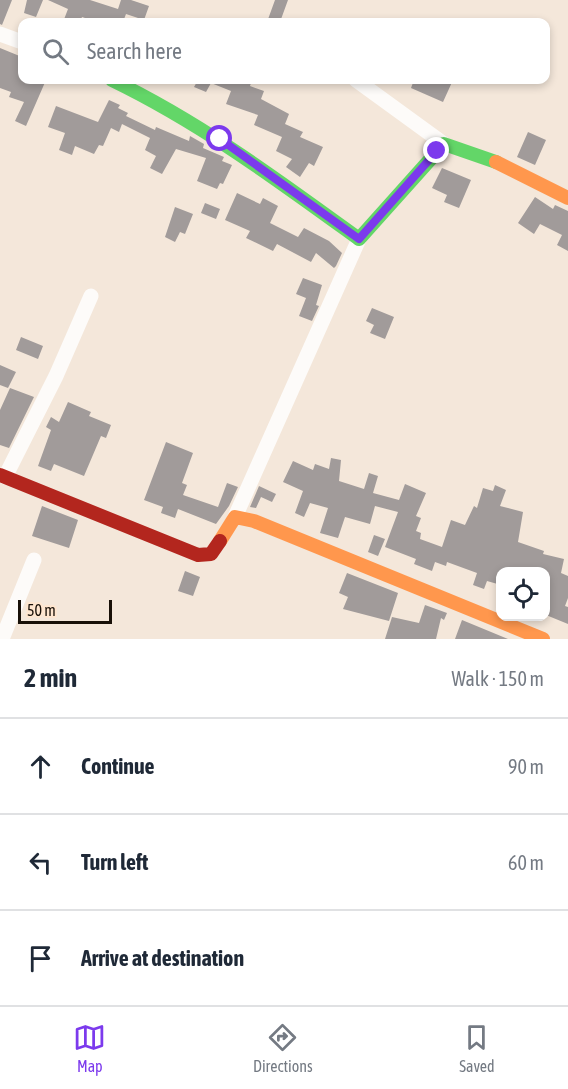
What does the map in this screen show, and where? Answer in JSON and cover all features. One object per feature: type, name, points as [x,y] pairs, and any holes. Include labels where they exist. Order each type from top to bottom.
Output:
[{"type":"street","points":[[0,34],[18,41]]},
{"type":"street","points":[[120,84],[158,102],[220,139],[354,253]]},
{"type":"street","points":[[362,84],[444,144],[507,166],[568,198]]},
{"type":"street","points":[[91,296],[56,376],[3,476],[198,555],[211,554],[236,517],[354,253],[444,144]]},
{"type":"street","points":[[236,517],[255,521],[543,639]]},
{"type":"street","points":[[2,639],[34,560]]},
{"type":"building","points":[[0,0],[12,0],[2,25],[0,24]]},
{"type":"building","points":[[27,0],[43,0],[36,17],[24,13]]},
{"type":"building","points":[[48,0],[90,0],[118,9],[121,0],[131,0],[149,6],[145,18],[126,14],[124,18],[65,18],[68,9]]},
{"type":"building","points":[[275,0],[288,0],[281,18],[268,18]]},
{"type":"building","points":[[0,48],[18,55],[18,84],[44,84],[26,126],[15,121],[24,102],[9,97],[11,92],[0,88]]},
{"type":"building","points":[[196,84],[210,84],[206,92],[194,87]]},
{"type":"building","points":[[214,84],[251,84],[250,86],[264,91],[261,99],[289,114],[285,124],[303,132],[300,137],[323,147],[314,166],[309,163],[300,177],[286,167],[292,159],[276,151],[282,137],[254,125],[258,115],[226,104],[231,91]]},
{"type":"building","points":[[412,84],[451,84],[443,102],[411,88]]},
{"type":"building","points":[[109,100],[120,105],[118,108],[128,113],[126,116],[155,130],[156,127],[189,141],[190,136],[204,144],[203,148],[224,157],[222,161],[232,165],[223,184],[220,183],[217,189],[197,181],[206,158],[176,149],[162,174],[150,168],[156,156],[145,150],[150,138],[122,124],[119,132],[111,128],[103,146],[99,145],[94,154],[75,146],[72,155],[59,150],[65,133],[48,127],[56,106],[98,122]]},
{"type":"building","points":[[528,132],[546,140],[535,165],[517,157]]},
{"type":"building","points":[[442,168],[471,180],[459,208],[444,202],[447,195],[432,188]]},
{"type":"building","points":[[237,193],[260,204],[263,198],[278,206],[270,223],[298,237],[304,228],[329,241],[342,253],[336,266],[334,268],[316,253],[311,262],[277,244],[273,251],[246,238],[250,231],[225,220]]},
{"type":"building","points":[[535,197],[553,209],[555,205],[568,211],[568,251],[557,245],[562,235],[540,224],[534,234],[518,223]]},
{"type":"building","points":[[205,203],[220,209],[216,219],[201,213]]},
{"type":"building","points":[[175,207],[193,214],[185,234],[180,232],[175,242],[165,237]]},
{"type":"building","points":[[303,278],[322,285],[316,305],[319,306],[312,321],[299,316],[306,298],[296,294]]},
{"type":"building","points":[[372,308],[394,317],[385,339],[370,333],[374,325],[366,321]]},
{"type":"building","points":[[21,337],[43,346],[38,359],[16,350]]},
{"type":"building","points":[[0,365],[16,372],[8,388],[0,385]]},
{"type":"building","points":[[10,388],[34,397],[9,448],[0,445],[0,410]]},
{"type":"building","points":[[68,402],[91,412],[89,416],[111,425],[106,438],[101,436],[84,476],[54,464],[51,471],[38,466],[51,430],[46,427],[51,417],[59,422]]},
{"type":"building","points":[[166,442],[193,453],[182,483],[187,485],[183,495],[218,507],[227,483],[238,487],[229,506],[216,524],[178,509],[175,518],[161,513],[163,507],[144,500]]},
{"type":"building","points":[[331,458],[341,460],[339,481],[364,489],[369,473],[378,476],[373,493],[399,500],[405,484],[426,493],[416,516],[421,518],[416,531],[421,533],[420,539],[442,547],[451,520],[465,525],[474,506],[477,508],[483,488],[493,491],[495,485],[506,490],[500,506],[523,512],[518,542],[544,551],[543,554],[564,559],[561,573],[568,576],[568,598],[565,606],[568,607],[568,624],[550,617],[550,567],[496,567],[496,584],[487,581],[484,589],[473,585],[477,573],[447,562],[446,566],[435,562],[432,571],[414,564],[416,559],[385,547],[398,512],[375,506],[370,524],[345,517],[338,538],[320,533],[328,508],[310,503],[304,517],[295,513],[303,491],[283,482],[293,461],[313,470],[315,464],[329,469]]},
{"type":"building","points":[[259,486],[276,494],[272,502],[261,497],[256,508],[250,507]]},
{"type":"building","points":[[42,506],[78,520],[69,548],[32,536]]},
{"type":"building","points":[[374,535],[385,539],[378,556],[368,552]]},
{"type":"building","points":[[185,571],[200,577],[193,596],[178,591]]},
{"type":"building","points":[[347,573],[398,593],[389,621],[343,609],[348,597],[339,593]]},
{"type":"building","points":[[425,605],[447,613],[444,620],[441,618],[436,639],[385,639],[392,617],[419,623]]},
{"type":"building","points":[[462,620],[508,639],[455,639]]},
{"type":"traffic: fast","points":[[120,84],[208,134],[359,239],[444,144],[496,162]]},
{"type":"traffic: slow","points":[[496,162],[568,198]]},
{"type":"traffic: slow","points":[[220,541],[235,517],[254,521],[543,639]]},
{"type":"traffic: jam","points":[[0,475],[198,555],[211,554],[220,541]]},
{"type":"route","points":[[220,139],[347,233],[359,239],[437,151]]}]
